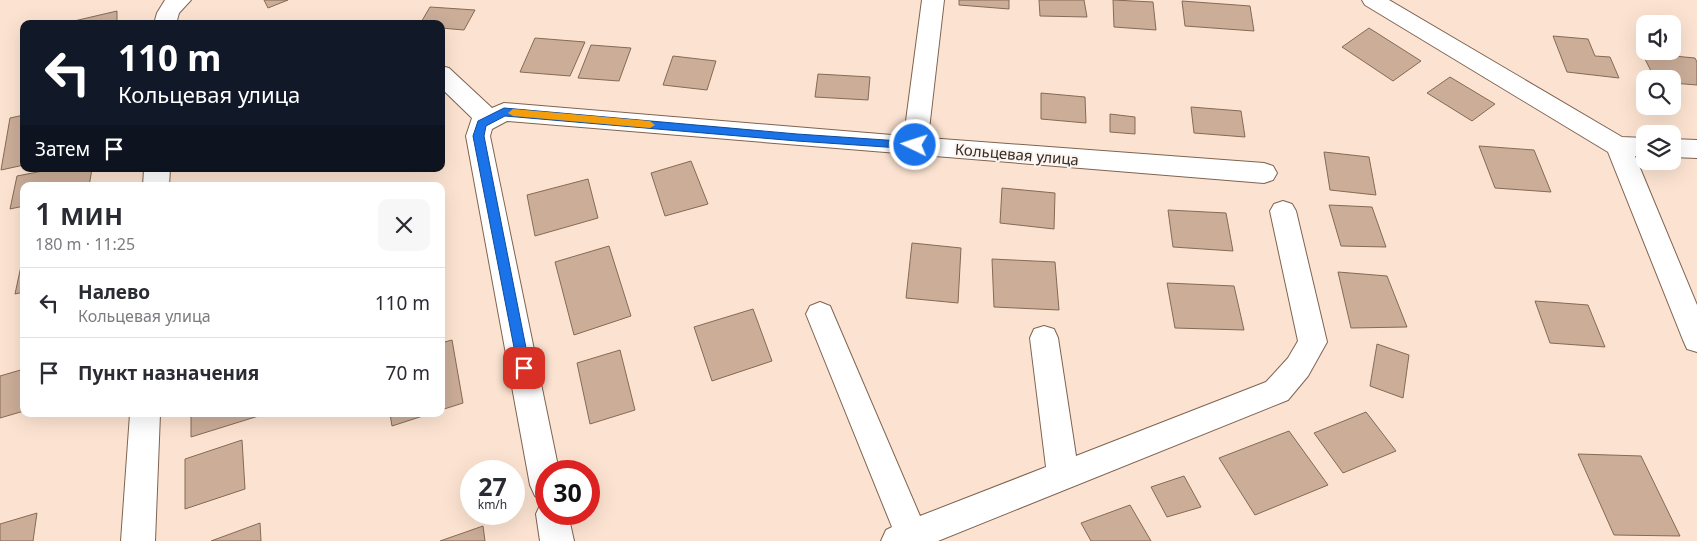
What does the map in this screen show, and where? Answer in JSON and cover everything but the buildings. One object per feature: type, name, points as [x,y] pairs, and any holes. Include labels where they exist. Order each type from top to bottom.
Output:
[{"type":"street","points":[[165,20],[174,3],[180,0]]},
{"type":"street","points":[[915,145],[934,0]]},
{"type":"street","points":[[1373,0],[1618,146],[1636,147]]},
{"type":"street","points":[[445,78],[489,119],[481,124],[478,136],[541,460]]},
{"type":"street","name":"Кольцевая улица","points":[[489,119],[504,112],[1264,173]]},
{"type":"street","points":[[1618,146],[1697,340]]},
{"type":"street","points":[[1681,148],[1697,149]]},
{"type":"street","points":[[820,314],[905,538],[1277,391],[1298,367],[1313,342],[1284,211]]},
{"type":"street","points":[[1044,338],[1063,476]]},
{"type":"street","points":[[138,541],[145,417]]},
{"type":"street","points":[[554,525],[557,541]]},
{"type":"slow traffic","points":[[513,113],[650,125]]},
{"type":"route","points":[[524,368],[478,136],[481,124],[504,112],[915,145]]}]
